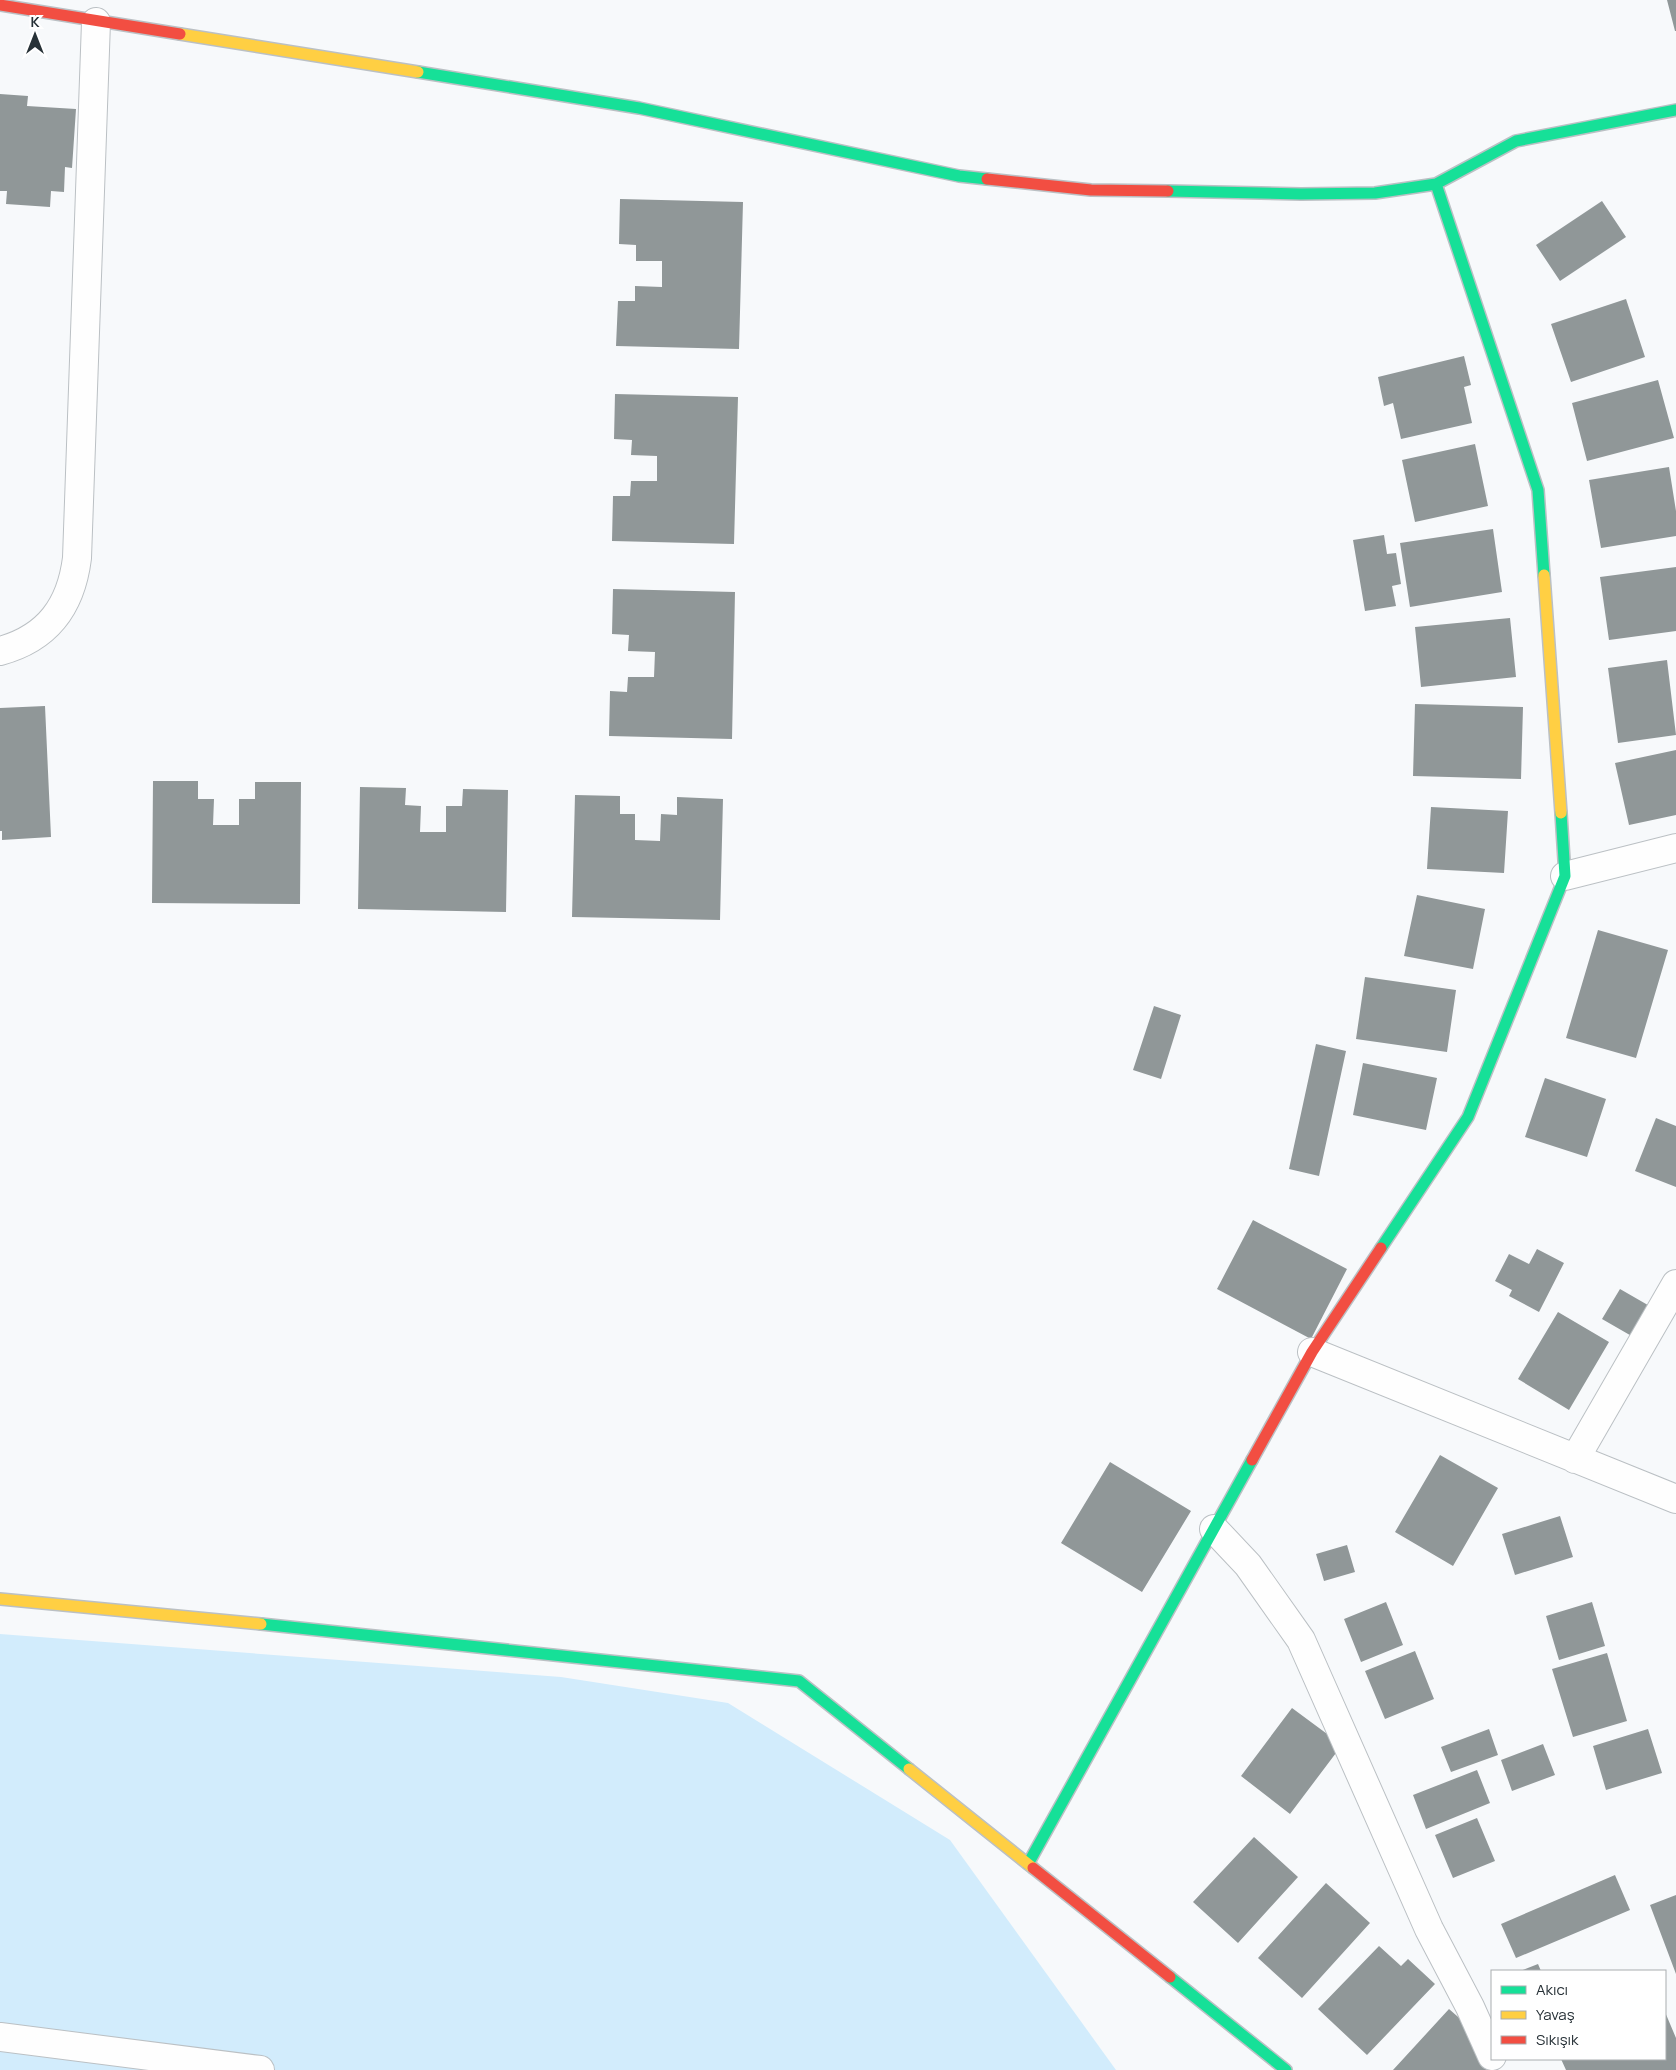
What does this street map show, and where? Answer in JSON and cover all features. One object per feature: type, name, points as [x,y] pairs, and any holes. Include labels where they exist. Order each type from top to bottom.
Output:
[{"type":"street","points":[[0,5],[96,22],[639,108],[959,176],[1091,190],[1301,194],[1374,193],[1436,184],[1516,141],[1676,110]]},
{"type":"street","points":[[0,651],[14,647],[42,630],[57,616],[68,598],[75,578],[96,22]]},
{"type":"street","points":[[1028,1864],[1312,1352],[1468,1117],[1565,876],[1538,490],[1436,184]]},
{"type":"street","points":[[1565,876],[1676,848]]},
{"type":"street","points":[[1575,1459],[1676,1284]]},
{"type":"street","points":[[1312,1352],[1676,1499]]},
{"type":"street","points":[[1214,1529],[1248,1565],[1301,1640],[1429,1929],[1470,2007],[1491,2054]]},
{"type":"street","points":[[0,1599],[388,1637],[799,1682],[1286,2070]]},
{"type":"street","points":[[0,2037],[260,2070]]},
{"type":"shaded area","points":[[0,1634],[561,1677],[728,1703],[950,1840],[1116,2070],[0,2070]]},
{"type":"building","points":[[1667,0],[1676,0],[1676,31],[1675,31]]},
{"type":"building","points":[[0,94],[28,96],[27,106],[76,109],[72,168],[65,167],[64,192],[51,191],[50,207],[6,204],[7,191],[0,191]]},
{"type":"building","points":[[620,199],[743,202],[739,349],[616,346],[618,301],[635,301],[635,286],[662,287],[662,261],[636,261],[636,245],[619,244]]},
{"type":"building","points":[[1602,201],[1626,237],[1560,281],[1536,245]]},
{"type":"building","points":[[1626,299],[1645,357],[1571,382],[1551,324]]},
{"type":"building","points":[[1464,356],[1471,385],[1464,387],[1472,423],[1401,439],[1393,403],[1384,406],[1378,377]]},
{"type":"building","points":[[1658,380],[1674,438],[1587,461],[1572,403]]},
{"type":"building","points":[[615,394],[738,397],[734,544],[612,541],[613,496],[630,496],[631,481],[657,481],[657,456],[631,455],[632,440],[614,439]]},
{"type":"building","points":[[1475,444],[1488,506],[1415,522],[1402,460]]},
{"type":"building","points":[[1669,467],[1676,511],[1676,536],[1601,548],[1589,480]]},
{"type":"building","points":[[1493,529],[1502,592],[1410,607],[1400,543]]},
{"type":"building","points":[[1384,535],[1387,554],[1396,553],[1401,584],[1392,586],[1396,606],[1365,611],[1353,540]]},
{"type":"building","points":[[1676,567],[1676,631],[1609,640],[1600,577]]},
{"type":"building","points":[[613,589],[735,592],[732,739],[609,736],[610,691],[627,692],[628,677],[654,677],[655,652],[628,651],[629,635],[612,634]]},
{"type":"building","points":[[1510,618],[1516,677],[1421,687],[1415,627]]},
{"type":"building","points":[[1667,660],[1676,735],[1618,743],[1608,668]]},
{"type":"building","points":[[1415,704],[1523,707],[1521,779],[1413,776]]},
{"type":"building","points":[[45,706],[51,837],[2,840],[2,831],[0,831],[0,708]]},
{"type":"building","points":[[1676,750],[1676,815],[1629,825],[1615,763]]},
{"type":"building","points":[[153,781],[198,781],[198,799],[214,799],[213,825],[239,825],[239,799],[255,799],[255,782],[301,782],[300,904],[152,903]]},
{"type":"building","points":[[360,787],[406,788],[405,805],[421,806],[420,832],[446,832],[446,806],[462,806],[463,789],[508,790],[506,912],[358,909]]},
{"type":"building","points":[[575,795],[620,796],[620,814],[635,814],[635,840],[660,841],[661,814],[677,815],[677,797],[723,799],[720,920],[572,917]]},
{"type":"building","points":[[1431,807],[1508,811],[1504,873],[1427,869]]},
{"type":"building","points":[[1417,895],[1485,909],[1473,969],[1404,956]]},
{"type":"building","points":[[1598,930],[1668,950],[1636,1058],[1566,1038]]},
{"type":"building","points":[[1365,977],[1456,990],[1447,1052],[1356,1039]]},
{"type":"building","points":[[1154,1006],[1181,1015],[1161,1079],[1133,1070]]},
{"type":"building","points":[[1316,1044],[1346,1051],[1319,1176],[1289,1169]]},
{"type":"building","points":[[1363,1063],[1437,1078],[1426,1130],[1353,1115]]},
{"type":"building","points":[[1545,1078],[1606,1099],[1587,1157],[1525,1137]]},
{"type":"building","points":[[1656,1118],[1676,1126],[1676,1187],[1635,1171]]},
{"type":"building","points":[[1253,1220],[1347,1269],[1311,1339],[1217,1289]]},
{"type":"building","points":[[1537,1249],[1564,1263],[1539,1312],[1509,1296],[1512,1290],[1495,1281],[1509,1254],[1529,1264]]},
{"type":"building","points":[[1620,1289],[1653,1308],[1635,1338],[1602,1319]]},
{"type":"building","points":[[1558,1312],[1609,1342],[1569,1410],[1518,1379]]},
{"type":"building","points":[[1440,1455],[1498,1488],[1453,1566],[1395,1532]]},
{"type":"building","points":[[1110,1462],[1191,1511],[1142,1592],[1061,1543]]},
{"type":"building","points":[[1560,1516],[1573,1557],[1515,1575],[1502,1534]]},
{"type":"building","points":[[1347,1545],[1355,1572],[1324,1581],[1316,1554]]},
{"type":"building","points":[[1386,1602],[1403,1645],[1361,1662],[1344,1619]]},
{"type":"building","points":[[1592,1602],[1605,1646],[1559,1660],[1546,1616]]},
{"type":"building","points":[[1415,1651],[1434,1699],[1385,1719],[1365,1671]]},
{"type":"building","points":[[1607,1653],[1627,1721],[1573,1737],[1552,1669]]},
{"type":"building","points":[[1292,1708],[1342,1745],[1290,1814],[1241,1776]]},
{"type":"building","points":[[1489,1729],[1498,1755],[1451,1772],[1441,1747]]},
{"type":"building","points":[[1648,1729],[1662,1773],[1606,1790],[1593,1746]]},
{"type":"building","points":[[1543,1744],[1555,1775],[1512,1791],[1501,1760]]},
{"type":"building","points":[[1477,1770],[1490,1803],[1426,1829],[1413,1795]]},
{"type":"building","points":[[1477,1818],[1495,1861],[1453,1878],[1435,1835]]},
{"type":"building","points":[[1254,1837],[1298,1877],[1238,1943],[1193,1902]]},
{"type":"building","points":[[1615,1875],[1630,1910],[1516,1958],[1501,1924]]},
{"type":"building","points":[[1326,1883],[1370,1923],[1302,1998],[1258,1958]]},
{"type":"building","points":[[1676,1895],[1676,1974],[1650,1905]]},
{"type":"building","points":[[1379,1946],[1401,1966],[1408,1959],[1435,1984],[1367,2055],[1318,2009]]},
{"type":"building","points":[[1538,1964],[1541,1970],[1523,1970]]},
{"type":"building","points":[[1449,2009],[1481,2037],[1472,2047],[1491,2065],[1486,2070],[1393,2070]]},
{"type":"building","points":[[1666,2014],[1676,2038],[1676,2070],[1566,2070],[1561,2060],[1666,2060]]},
{"type":"traffic: fast","points":[[418,72],[639,108],[959,176],[987,179]]},
{"type":"traffic: fast","points":[[1544,575],[1538,490],[1436,184],[1516,141],[1676,110]]},
{"type":"traffic: fast","points":[[1168,191],[1301,194],[1375,193],[1436,184]]},
{"type":"traffic: fast","points":[[1381,1248],[1468,1117],[1565,876],[1561,813]]},
{"type":"traffic: fast","points":[[1028,1864],[1252,1460]]},
{"type":"traffic: fast","points":[[261,1624],[799,1681],[909,1769]]},
{"type":"traffic: fast","points":[[1170,1977],[1286,2070]]},
{"type":"traffic: slow","points":[[180,34],[418,72]]},
{"type":"traffic: slow","points":[[1544,575],[1561,813]]},
{"type":"traffic: slow","points":[[0,1599],[261,1624]]},
{"type":"traffic: slow","points":[[909,1769],[1033,1868]]},
{"type":"traffic: jam","points":[[0,5],[180,34]]},
{"type":"traffic: jam","points":[[987,179],[1091,190],[1168,191]]},
{"type":"traffic: jam","points":[[1252,1460],[1312,1352],[1381,1248]]},
{"type":"traffic: jam","points":[[1033,1868],[1170,1977]]}]
